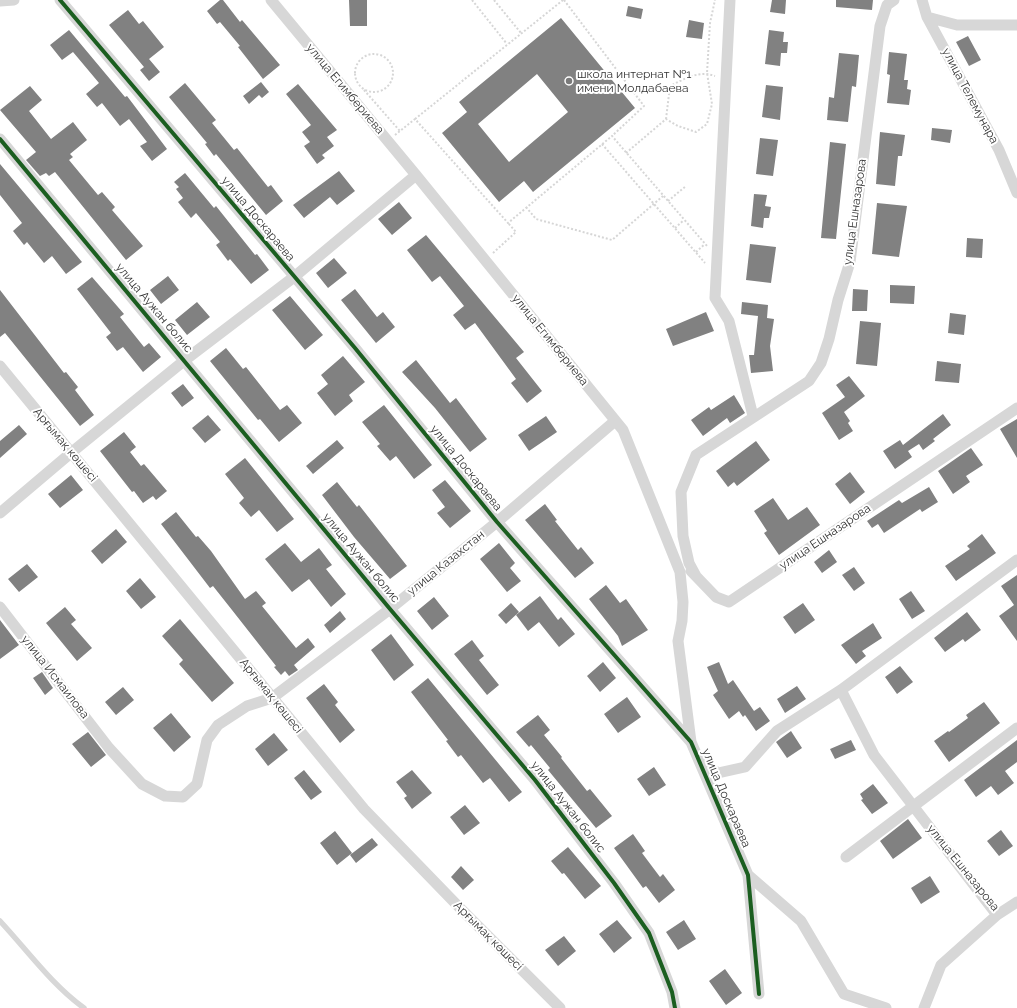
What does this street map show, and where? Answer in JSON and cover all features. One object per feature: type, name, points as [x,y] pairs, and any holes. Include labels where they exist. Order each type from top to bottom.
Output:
[{"type":"street","points":[[0,1],[14,0]]},
{"type":"street","name":"улица Доскараева","points":[[60,0],[355,348],[497,522],[691,742],[748,875],[759,994]]},
{"type":"street","name":"улица Егимбериева","points":[[271,0],[416,175],[622,430],[680,572],[683,602],[682,621],[678,641],[691,742]]},
{"type":"street","points":[[730,0],[715,298],[729,321],[753,416]]},
{"type":"street","name":"улица Ешназарова","points":[[696,576],[689,563],[683,536],[681,492],[696,455],[809,380],[822,363],[838,300],[850,262],[880,26],[887,5],[894,0]]},
{"type":"street","name":"улица Телемунара","points":[[922,0],[927,17],[999,150],[1017,193]]},
{"type":"street","points":[[927,17],[958,25],[1017,25]]},
{"type":"street","name":"улица Аужан болис","points":[[0,139],[535,780],[614,883],[649,933],[672,992],[675,1008]]},
{"type":"street","points":[[0,514],[72,452],[185,360],[294,277],[416,175]]},
{"type":"street","name":"Арғымақ көшесі","points":[[0,366],[364,809],[457,906],[560,1008]]},
{"type":"street","name":"улица Ешназарова","points":[[672,554],[716,597],[729,602],[1017,408]]},
{"type":"street","name":"улица Казахстан","points":[[272,698],[390,608],[497,522],[615,421]]},
{"type":"street","points":[[699,761],[718,773],[745,768],[777,731],[841,690],[1017,560]]},
{"type":"street","name":"улица Исмаилова","points":[[0,607],[110,748],[142,784],[165,796],[183,797],[197,784],[207,740],[218,725],[247,706],[272,698]]},
{"type":"street","name":"улица Ешназарова","points":[[841,690],[874,755],[998,915],[1017,902]]},
{"type":"street","points":[[846,857],[1017,728]]},
{"type":"street","points":[[748,875],[801,921],[844,994],[886,1008]]},
{"type":"street","points":[[924,1008],[941,965],[998,915]]},
{"type":"lane","points":[[0,921],[40,967],[73,1000],[84,1008]]},
{"type":"path","points":[[472,0],[508,44]]},
{"type":"path","points":[[494,0],[522,33]]},
{"type":"path","points":[[394,135],[563,0],[644,106],[612,136],[508,223]]},
{"type":"path","points":[[666,119],[678,126],[696,132],[707,124],[712,104],[707,73],[710,24],[715,0]]},
{"type":"path","points":[[361,86],[371,91],[382,89],[387,86],[393,75],[390,64],[386,59],[376,54],[360,60],[355,71],[356,77],[361,86],[400,131]]},
{"type":"path","points":[[626,153],[666,119],[670,86],[690,76],[707,73],[720,78]]},
{"type":"path","points":[[415,119],[516,232],[493,253]]},
{"type":"path","points":[[612,136],[709,248]]},
{"type":"path","points":[[602,144],[707,265]]},
{"type":"path","points":[[668,201],[686,186]]},
{"type":"path","points":[[526,207],[536,219],[612,240],[663,196]]},
{"type":"path","points":[[675,228],[684,220]]},
{"type":"path","points":[[696,252],[705,244]]},
{"type":"building","points":[[220,0],[223,0],[240,22],[242,20],[280,65],[263,79],[238,47],[240,46],[220,22],[217,24],[207,11]]},
{"type":"building","points":[[349,0],[367,0],[367,26],[350,26]]},
{"type":"building","points":[[772,0],[786,0],[785,14],[770,12]]},
{"type":"building","points":[[836,0],[873,0],[872,10],[836,7]]},
{"type":"building","points":[[628,6],[643,9],[641,19],[626,16]]},
{"type":"building","points":[[128,10],[139,24],[143,21],[164,47],[149,59],[160,72],[149,81],[140,70],[144,67],[109,25]]},
{"type":"building","points":[[561,18],[635,108],[533,192],[524,181],[499,202],[442,133],[467,112],[459,102]],"holes":[[[537,74],[568,112],[509,162],[478,124]]]},
{"type":"building","points":[[689,20],[704,23],[702,39],[686,37]]},
{"type":"building","points":[[69,30],[125,97],[127,96],[167,149],[152,161],[140,146],[147,142],[129,119],[120,126],[102,103],[97,107],[86,94],[99,83],[73,52],[62,60],[50,45]]},
{"type":"building","points":[[769,30],[784,32],[783,42],[788,42],[787,53],[781,53],[780,66],[765,64]]},
{"type":"building","points":[[968,36],[981,60],[969,66],[956,42]]},
{"type":"building","points":[[889,52],[907,54],[904,80],[908,80],[907,89],[911,90],[909,105],[887,103],[890,75],[887,74]]},
{"type":"building","points":[[839,53],[859,55],[856,87],[852,86],[848,122],[827,120],[829,97],[834,98]]},
{"type":"building","points":[[261,82],[269,92],[262,98],[259,95],[249,104],[243,96]]},
{"type":"building","points":[[185,83],[216,120],[212,123],[234,150],[237,148],[268,187],[271,185],[283,201],[266,215],[216,154],[214,156],[205,144],[207,143],[169,97]]},
{"type":"building","points":[[298,84],[337,130],[327,137],[334,146],[322,155],[325,158],[317,164],[304,146],[310,142],[302,132],[311,125],[286,94]]},
{"type":"building","points":[[766,85],[783,87],[780,120],[762,117]]},
{"type":"building","points":[[30,86],[42,100],[29,111],[51,139],[73,122],[87,140],[70,154],[73,157],[69,160],[98,195],[102,192],[115,207],[112,210],[143,246],[126,260],[55,172],[49,176],[46,173],[40,176],[26,160],[36,152],[0,110]]},
{"type":"building","points":[[932,128],[952,130],[950,143],[931,140]]},
{"type":"building","points":[[880,132],[905,135],[902,156],[898,156],[895,186],[876,184]]},
{"type":"building","points":[[760,138],[778,140],[773,176],[756,174]]},
{"type":"building","points":[[830,142],[846,144],[836,239],[821,238]]},
{"type":"building","points":[[0,164],[82,262],[66,274],[52,256],[44,263],[27,242],[24,245],[13,231],[22,223],[0,195]]},
{"type":"building","points":[[339,171],[355,191],[337,205],[330,197],[304,218],[293,205]]},
{"type":"building","points":[[185,173],[214,208],[216,206],[255,255],[257,254],[269,270],[251,284],[230,259],[228,261],[216,245],[220,242],[196,213],[191,218],[178,202],[183,198],[176,189],[179,187],[174,182]]},
{"type":"building","points":[[754,194],[767,195],[765,206],[771,207],[769,218],[764,218],[763,228],[751,226]]},
{"type":"building","points":[[399,202],[412,218],[392,235],[378,219]]},
{"type":"building","points":[[877,203],[907,206],[899,257],[872,254]]},
{"type":"building","points":[[426,235],[524,352],[516,358],[542,391],[527,403],[511,383],[516,379],[475,323],[465,330],[453,315],[464,306],[440,276],[432,282],[407,250]]},
{"type":"building","points":[[967,238],[983,239],[982,258],[966,257]]},
{"type":"building","points":[[750,244],[776,247],[771,283],[746,280]]},
{"type":"building","points":[[334,258],[347,273],[328,288],[316,273]]},
{"type":"building","points":[[168,276],[179,290],[161,304],[150,290]]},
{"type":"building","points":[[92,277],[124,314],[120,317],[144,347],[149,343],[161,357],[143,372],[123,347],[117,351],[106,337],[111,333],[77,289]]},
{"type":"building","points":[[890,285],[915,286],[914,304],[890,303]]},
{"type":"building","points":[[355,289],[377,317],[383,312],[395,327],[376,343],[341,300]]},
{"type":"building","points":[[853,289],[868,290],[867,311],[852,311]]},
{"type":"building","points":[[0,290],[64,373],[66,372],[78,387],[75,390],[94,415],[80,426],[5,333],[0,337]]},
{"type":"building","points":[[290,296],[323,335],[305,350],[272,310]]},
{"type":"building","points":[[197,302],[210,317],[187,335],[175,320]]},
{"type":"building","points":[[742,302],[768,305],[767,318],[774,319],[770,346],[773,371],[751,373],[749,355],[754,355],[758,316],[741,314]]},
{"type":"building","points":[[706,312],[714,331],[673,346],[666,329]]},
{"type":"building","points":[[950,313],[966,315],[964,335],[948,333]]},
{"type":"building","points":[[860,321],[881,323],[877,366],[856,364]]},
{"type":"building","points":[[226,348],[243,369],[246,367],[280,410],[287,405],[302,423],[279,442],[260,419],[258,420],[210,361]]},
{"type":"building","points":[[343,356],[365,382],[349,395],[353,401],[335,416],[317,393],[328,384],[321,375]]},
{"type":"building","points":[[416,360],[450,403],[456,398],[487,439],[470,452],[435,408],[402,372]]},
{"type":"building","points":[[937,361],[961,364],[959,383],[935,381]]},
{"type":"building","points":[[849,376],[865,396],[844,412],[850,421],[848,423],[853,431],[839,440],[822,413],[845,397],[836,385]]},
{"type":"building","points":[[183,384],[194,398],[182,407],[171,393]]},
{"type":"building","points":[[734,395],[745,413],[730,423],[727,418],[703,436],[691,420],[709,407],[711,410]]},
{"type":"building","points":[[384,405],[432,465],[414,479],[396,456],[390,461],[377,446],[380,444],[362,422]]},
{"type":"building","points":[[943,414],[951,425],[933,439],[935,441],[923,450],[919,444],[908,451],[912,457],[895,469],[883,451],[900,440],[903,445]]},
{"type":"building","points":[[208,415],[221,430],[205,443],[192,428]]},
{"type":"building","points":[[546,416],[557,432],[529,451],[518,435]]},
{"type":"building","points":[[1017,419],[1017,458],[1000,429]]},
{"type":"building","points":[[19,425],[27,434],[0,458],[0,441]]},
{"type":"building","points":[[124,432],[136,447],[130,452],[141,466],[144,464],[167,491],[156,500],[153,496],[143,503],[134,491],[132,492],[100,451]]},
{"type":"building","points":[[337,440],[344,448],[313,474],[306,466]]},
{"type":"building","points":[[756,441],[770,460],[737,486],[734,482],[728,487],[716,471]]},
{"type":"building","points":[[971,448],[983,465],[966,476],[970,482],[953,494],[938,471]]},
{"type":"building","points":[[245,458],[294,519],[277,532],[259,510],[251,517],[239,503],[244,498],[225,474]]},
{"type":"building","points":[[850,472],[865,492],[850,504],[835,484]]},
{"type":"building","points":[[71,475],[83,490],[60,508],[48,494]]},
{"type":"building","points":[[445,480],[471,511],[450,528],[437,513],[445,507],[432,490]]},
{"type":"building","points":[[337,482],[357,507],[359,505],[407,566],[390,579],[354,537],[322,495]]},
{"type":"building","points":[[929,487],[938,502],[922,512],[920,509],[884,533],[878,524],[872,528],[867,521],[899,500],[902,503]]},
{"type":"building","points":[[773,498],[788,520],[807,507],[820,525],[779,555],[764,533],[767,531],[754,511]]},
{"type":"building","points":[[545,504],[557,520],[555,521],[578,550],[581,547],[594,563],[575,578],[525,520]]},
{"type":"building","points":[[176,512],[196,537],[198,536],[211,551],[245,599],[256,591],[266,603],[262,606],[296,648],[308,638],[315,647],[294,665],[298,670],[289,676],[285,671],[281,675],[274,667],[276,666],[213,586],[210,588],[161,524]]},
{"type":"building","points":[[116,529],[127,542],[102,564],[91,551]]},
{"type":"building","points":[[982,534],[996,553],[956,581],[945,566],[970,549],[967,546]]},
{"type":"building","points":[[285,543],[301,562],[319,548],[332,565],[326,569],[346,594],[331,607],[309,579],[292,592],[265,559]]},
{"type":"building","points":[[499,543],[515,563],[510,568],[521,581],[507,592],[480,559]]},
{"type":"building","points":[[829,550],[837,562],[822,573],[814,562]]},
{"type":"building","points":[[27,564],[38,577],[19,592],[8,579]]},
{"type":"building","points":[[854,567],[865,583],[854,591],[842,575]]},
{"type":"building","points":[[1017,575],[1017,641],[999,616],[1014,605],[1001,586]]},
{"type":"building","points":[[140,578],[156,597],[141,609],[126,591]]},
{"type":"building","points":[[606,585],[620,603],[626,599],[648,630],[622,646],[618,636],[589,599]]},
{"type":"building","points":[[911,591],[925,611],[912,619],[899,599]]},
{"type":"building","points":[[540,596],[558,620],[561,617],[575,634],[559,647],[539,622],[528,631],[516,615]]},
{"type":"building","points":[[434,597],[449,616],[432,630],[417,611]]},
{"type":"building","points":[[511,603],[519,612],[506,624],[498,615]]},
{"type":"building","points":[[803,603],[815,620],[795,634],[783,617]]},
{"type":"building","points":[[65,607],[76,620],[71,624],[92,648],[77,661],[46,623]]},
{"type":"building","points":[[340,611],[346,619],[330,633],[324,625]]},
{"type":"building","points":[[967,612],[981,630],[965,642],[963,639],[945,652],[934,638]]},
{"type":"building","points":[[180,619],[234,683],[212,702],[179,664],[183,660],[162,636]]},
{"type":"building","points":[[0,620],[19,645],[0,659]]},
{"type":"building","points":[[873,623],[882,638],[862,651],[866,656],[856,664],[841,645]]},
{"type":"building","points":[[391,634],[414,665],[394,681],[371,650]]},
{"type":"building","points":[[472,640],[484,656],[479,660],[499,685],[487,695],[454,654]]},
{"type":"building","points":[[603,662],[616,678],[600,692],[587,676]]},
{"type":"building","points":[[719,662],[728,684],[733,680],[754,711],[760,707],[770,721],[756,731],[745,715],[743,717],[739,711],[729,719],[713,695],[718,691],[707,667]]},
{"type":"building","points":[[900,666],[913,682],[897,694],[885,677]]},
{"type":"building","points":[[42,672],[53,688],[45,695],[33,678]]},
{"type":"building","points":[[428,678],[522,792],[509,802],[490,778],[483,783],[461,755],[458,757],[446,741],[448,740],[411,692]]},
{"type":"building","points":[[324,684],[338,702],[335,705],[355,730],[340,743],[306,698]]},
{"type":"building","points":[[797,686],[806,699],[785,713],[777,699]]},
{"type":"building","points":[[123,687],[134,700],[116,715],[105,702]]},
{"type":"building","points":[[627,697],[641,717],[618,733],[604,714]]},
{"type":"building","points":[[984,702],[1000,723],[949,762],[934,741],[968,718],[966,715]]},
{"type":"building","points":[[171,713],[191,737],[174,752],[153,728]]},
{"type":"building","points":[[538,715],[550,730],[544,735],[587,791],[590,789],[612,816],[596,828],[548,770],[550,768],[531,745],[529,747],[516,732]]},
{"type":"building","points":[[791,731],[802,748],[787,758],[776,742]]},
{"type":"building","points":[[88,732],[106,755],[91,767],[72,744]]},
{"type":"building","points":[[274,733],[288,750],[268,766],[255,749]]},
{"type":"building","points":[[851,740],[856,750],[835,759],[830,749]]},
{"type":"building","points":[[1017,740],[1017,762],[1005,771],[1014,783],[998,795],[991,786],[976,797],[964,780]]},
{"type":"building","points":[[654,767],[666,785],[649,796],[637,779]]},
{"type":"building","points":[[304,770],[322,792],[311,800],[294,778]]},
{"type":"building","points":[[412,770],[432,793],[412,809],[404,798],[407,796],[396,782]]},
{"type":"building","points":[[873,784],[888,803],[872,814],[861,800],[863,799],[860,794]]},
{"type":"building","points":[[465,805],[480,823],[464,835],[450,817]]},
{"type":"building","points":[[908,819],[922,838],[893,859],[880,841]]},
{"type":"building","points":[[1001,830],[1013,846],[999,856],[987,841]]},
{"type":"building","points":[[335,831],[352,853],[337,865],[320,843]]},
{"type":"building","points":[[633,834],[645,851],[642,853],[660,877],[663,874],[675,890],[659,903],[646,886],[643,888],[614,848]]},
{"type":"building","points":[[372,838],[378,845],[356,863],[350,855]]},
{"type":"building","points":[[568,847],[601,886],[585,899],[564,873],[562,874],[551,861]]},
{"type":"building","points":[[461,866],[474,880],[463,890],[451,877]]},
{"type":"building","points":[[930,876],[940,892],[921,904],[911,888]]},
{"type":"building","points":[[617,920],[632,938],[614,953],[599,934]]},
{"type":"building","points":[[684,920],[696,939],[678,950],[666,932]]},
{"type":"building","points":[[564,936],[576,951],[558,966],[545,950]]},
{"type":"building","points":[[725,969],[742,993],[726,1005],[709,981]]},
{"type":"cycle path","points":[[60,0],[355,348],[497,522],[691,742],[748,875],[759,994]]},
{"type":"cycle path","points":[[0,139],[390,609],[535,780],[614,883],[649,933],[672,992],[675,1008]]},
{"type":"place","name":"школа интернат №1 имени Молдабаева","points":[[569,81]]}]
